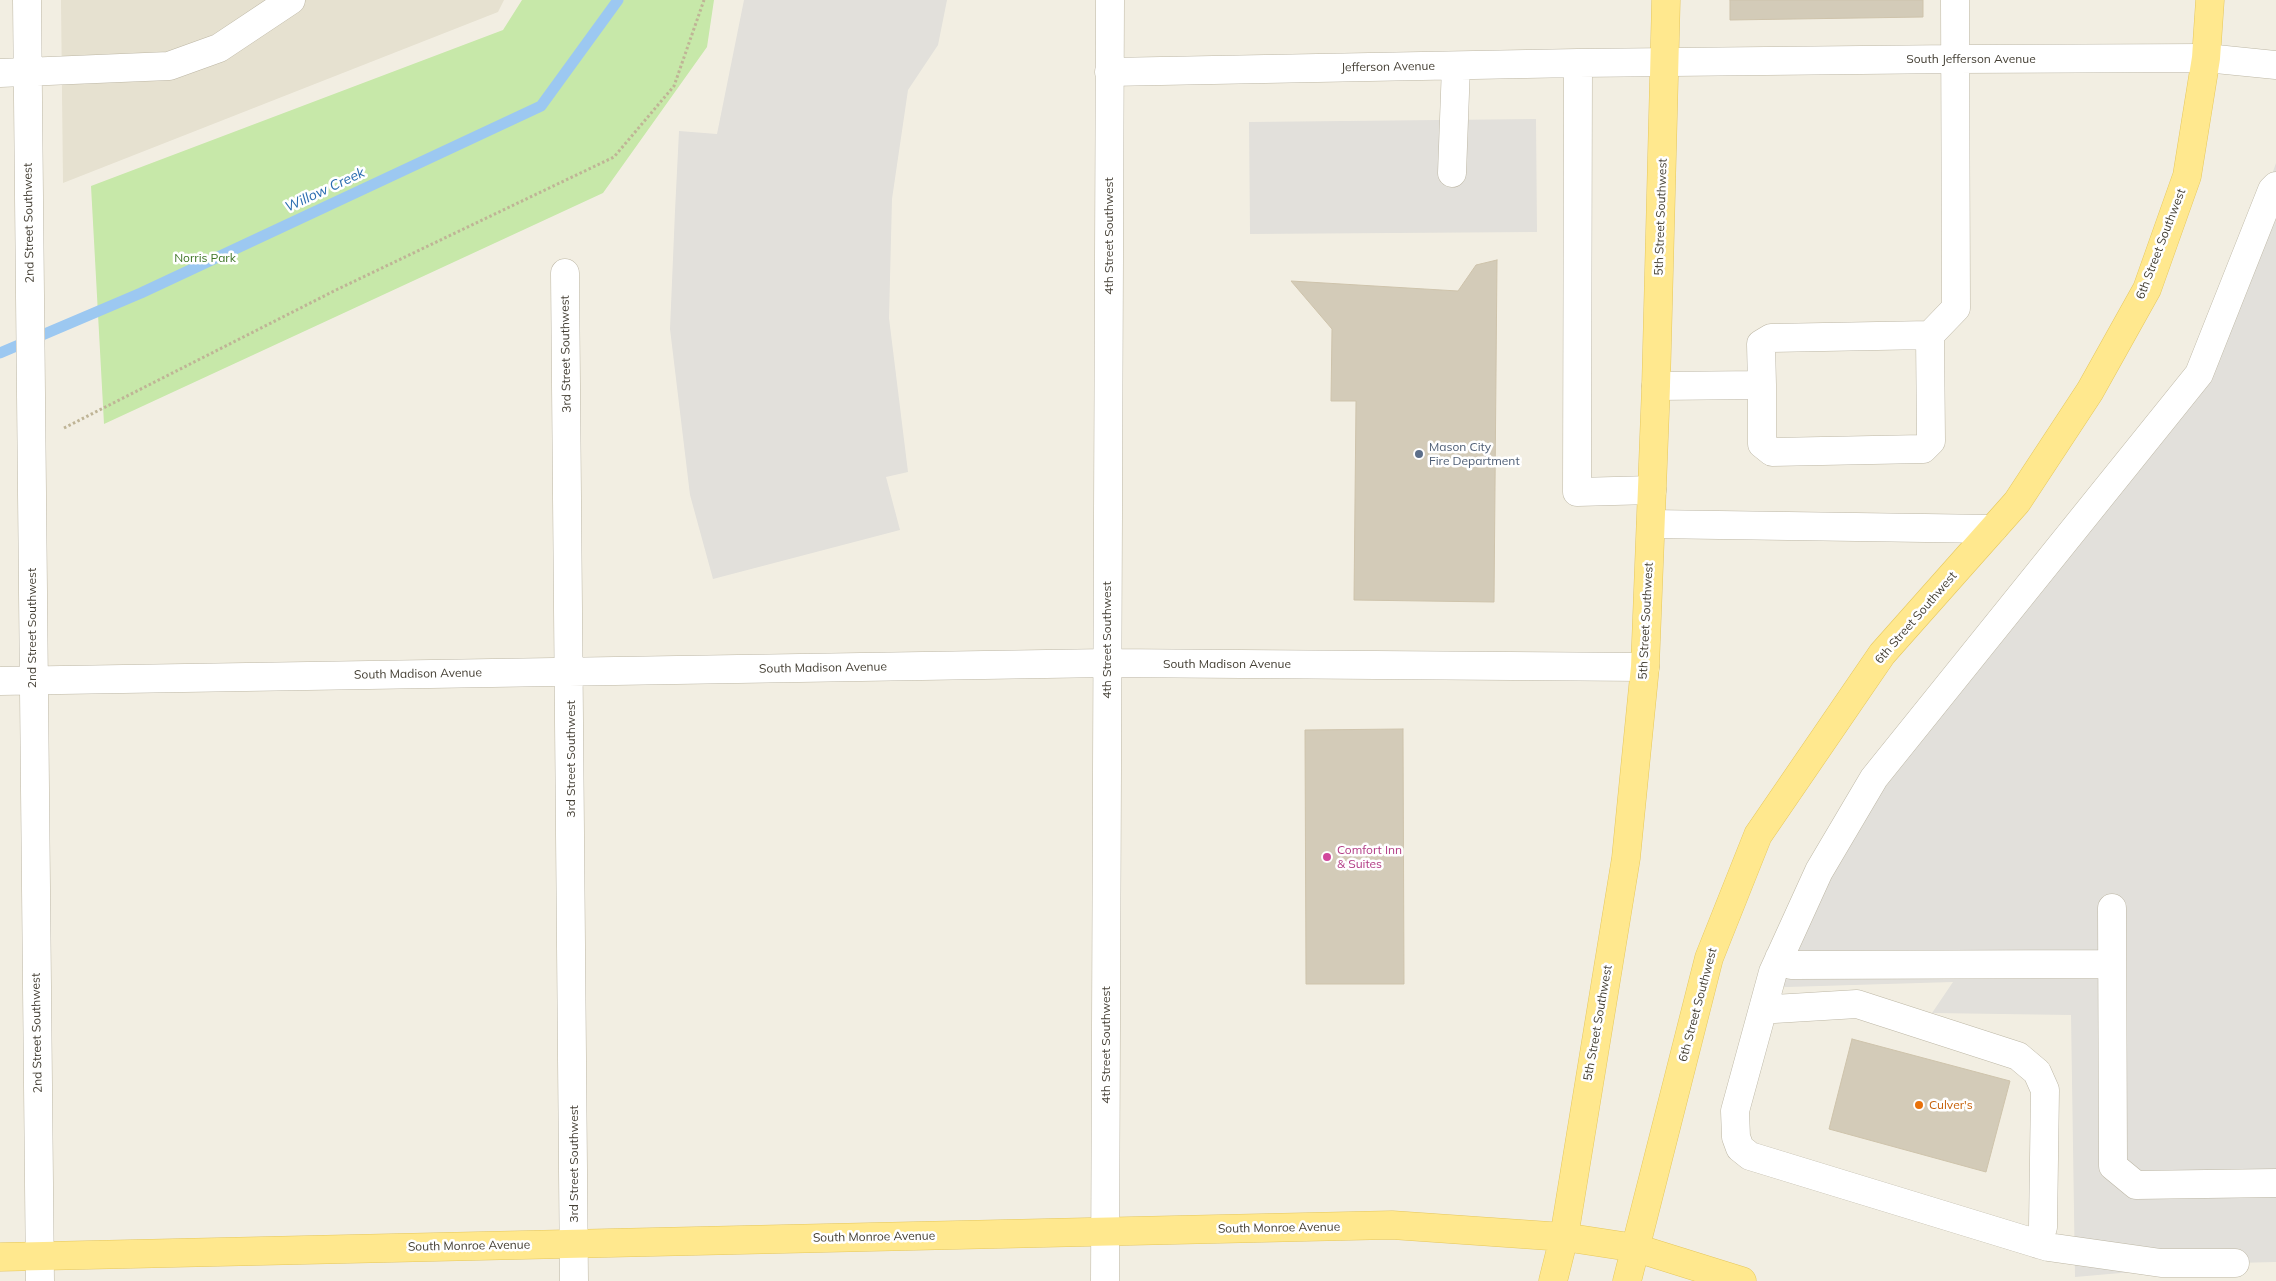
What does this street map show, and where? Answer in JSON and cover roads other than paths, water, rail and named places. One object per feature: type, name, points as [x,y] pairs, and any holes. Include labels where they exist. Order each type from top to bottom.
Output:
[{"type":"main road","name":"5th Street Southwest","points":[[1564,1237],[1626,858],[1645,667],[1656,386],[1666,62],[1666,0]]},
{"type":"main road","name":"6th Street Southwest","points":[[1636,1248],[1709,958],[1758,835],[1882,654],[2016,502],[2090,391],[2147,289],[2187,176],[2206,58],[2210,0]]},
{"type":"main road","name":"South Monroe Avenue","points":[[0,1257],[40,1269],[575,1244],[1392,1225],[1564,1237],[1636,1248],[1742,1281]]},
{"type":"main road","points":[[1553,1281],[1564,1237]]},
{"type":"main road","points":[[1626,1281],[1636,1248]]},
{"type":"street","name":"2nd Street Southwest","points":[[27,0],[40,1269]]},
{"type":"street","points":[[0,73],[169,66],[219,48],[291,0]]},
{"type":"street","name":"4th Street Southwest","points":[[1106,1281],[1110,0]]},
{"type":"street","points":[[1930,335],[1772,338],[1762,344],[1762,444],[1772,452],[1923,449],[1931,441],[1930,335],[1956,308],[1954,0]]},
{"type":"street","name":"South Jefferson Avenue","points":[[1666,62],[2206,58],[2276,65]]},
{"type":"street","name":"Jefferson Avenue","points":[[1109,72],[1666,62]]},
{"type":"street","points":[[1578,63],[1577,492],[1652,490]]},
{"type":"street","points":[[1452,173],[1456,66]]},
{"type":"street","points":[[2235,1263],[2161,1263],[2038,1244],[1750,1156],[1740,1148],[1736,1137],[1735,1111],[1773,972],[1819,871],[1874,778],[2199,374],[2272,190],[2276,186]]},
{"type":"street","name":"3rd Street Southwest","points":[[565,273],[574,1281]]},
{"type":"street","points":[[1656,386],[1762,385]]},
{"type":"street","points":[[1651,524],[1993,529]]},
{"type":"street","name":"South Madison Avenue","points":[[0,682],[1107,663],[1645,667]]},
{"type":"street","points":[[2112,908],[2113,1166],[2136,1185],[2276,1183]]},
{"type":"street","points":[[1779,958],[1791,965],[2112,964]]},
{"type":"street","points":[[1764,1005],[1774,1009],[1857,1004],[2018,1056],[2037,1072],[2045,1090],[2043,1228],[2038,1244]]},
{"type":"waterway","name":"Willow Creek","points":[[0,353],[141,293],[541,106],[618,0]]},
{"type":"place","name":"Mason City Fire Department","points":[[1419,454]]},
{"type":"place","name":"Comfort Inn & Suites","points":[[1327,857]]},
{"type":"place","name":"Culver's","points":[[1919,1105]]},
{"type":"park label","name":"Norris Park","points":[[205,258]]}]
